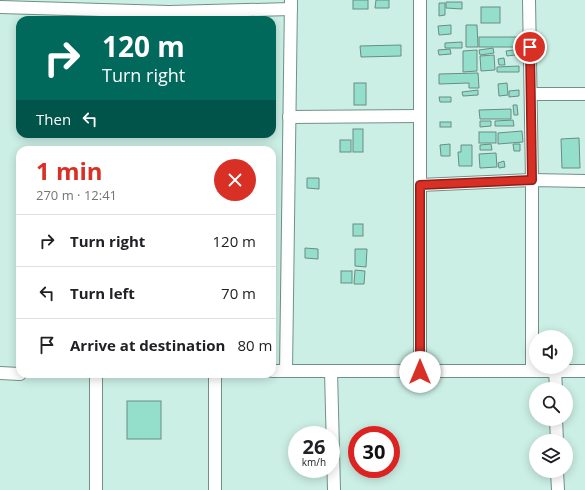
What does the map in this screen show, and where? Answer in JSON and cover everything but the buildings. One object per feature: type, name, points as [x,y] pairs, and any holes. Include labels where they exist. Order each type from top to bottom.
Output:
[{"type":"street","points":[[420,0],[420,372]]},
{"type":"street","points":[[530,0],[532,330]]},
{"type":"street","points":[[1,5],[291,5],[286,371]]},
{"type":"street","points":[[531,94],[585,94]]},
{"type":"street","points":[[289,117],[420,116]]},
{"type":"street","points":[[420,185],[532,180],[585,181]]},
{"type":"street","points":[[276,371],[420,372],[529,370]]},
{"type":"street","points":[[331,371],[334,490]]},
{"type":"street","points":[[573,371],[585,371]]},
{"type":"street","points":[[0,373],[16,374]]},
{"type":"street","points":[[96,378],[96,490]]},
{"type":"street","points":[[215,378],[215,490]]},
{"type":"street","points":[[557,478],[558,490]]},
{"type":"route","points":[[420,372],[420,185],[532,180],[530,47]]}]
